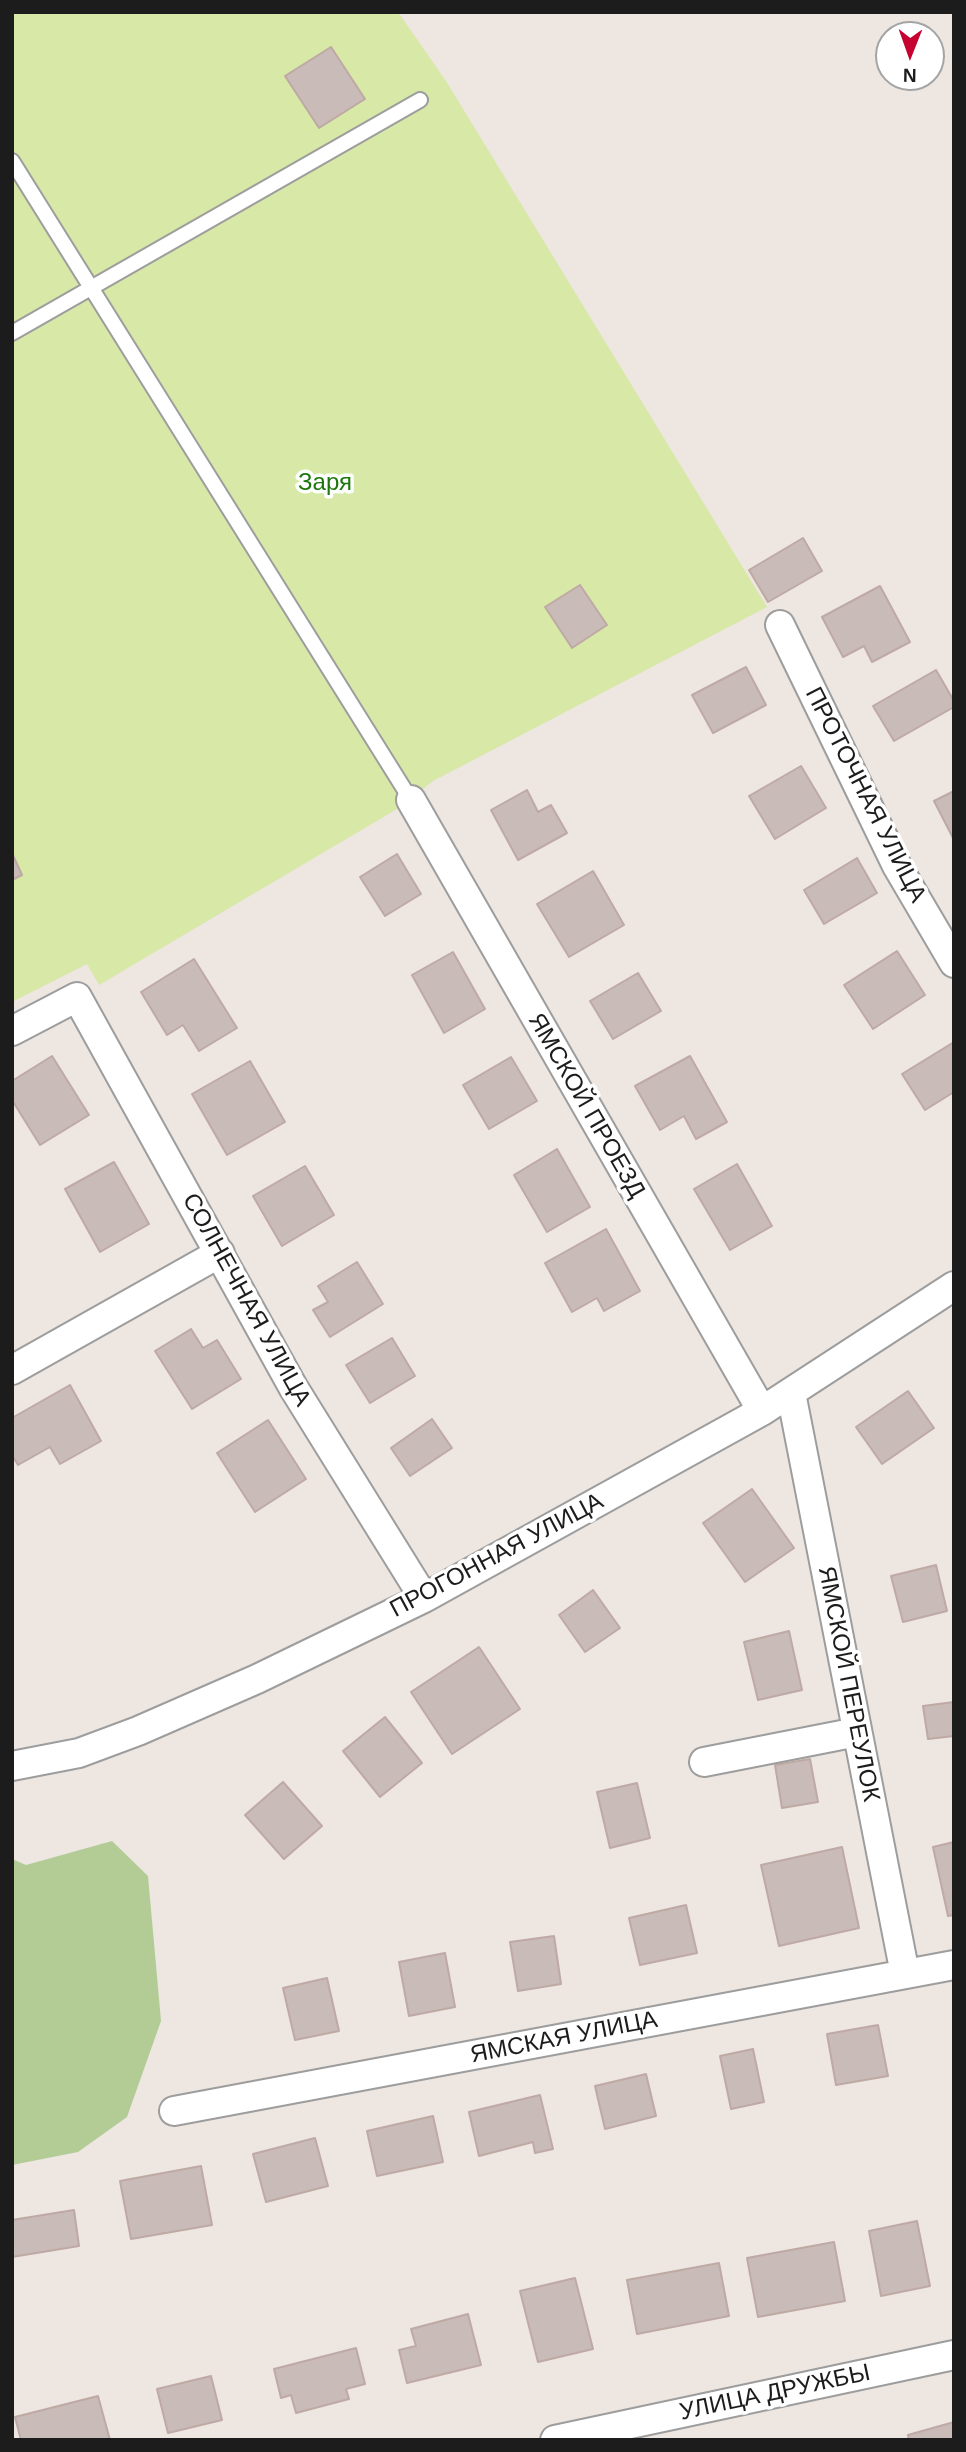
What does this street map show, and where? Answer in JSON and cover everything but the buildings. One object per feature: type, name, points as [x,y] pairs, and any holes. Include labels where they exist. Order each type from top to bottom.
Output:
[{"type":"street","name":"ПРОТОЧНАЯ УЛИЦА","points":[[780,625],[897,866],[954,963]]},
{"type":"street","name":"ЯМСКОЙ ПРОЕЗД","points":[[411,800],[762,1411]]},
{"type":"street","name":"СОЛНЕЧНАЯ УЛИЦА","points":[[12,1031],[77,997],[293,1387],[424,1598]]},
{"type":"street","points":[[12,1370],[220,1253]]},
{"type":"street","name":"ПРОГОННАЯ УЛИЦА","points":[[12,1766],[79,1753],[138,1731],[257,1679],[424,1598],[762,1411],[954,1286]]},
{"type":"street","name":"ЯМСКОЙ ПЕРЕУЛОК","points":[[791,1393],[905,1974]]},
{"type":"street","points":[[704,1762],[857,1732]]},
{"type":"street","name":"ЯМСКАЯ УЛИЦА","points":[[174,2111],[954,1965]]},
{"type":"street","name":"УЛИЦА ДРУЖБЫ","points":[[555,2440],[954,2355]]},
{"type":"lane","points":[[12,333],[420,100]]},
{"type":"lane","points":[[12,161],[411,800]]},
{"type":"green space","name":"Заря","points":[[12,12],[398,12],[446,81],[767,607],[433,781],[397,809],[99,985],[87,964],[12,1002]]},
{"type":"green space","points":[[112,1841],[148,1876],[161,2021],[127,2117],[78,2152],[12,2165],[12,1859],[26,1865]]}]
